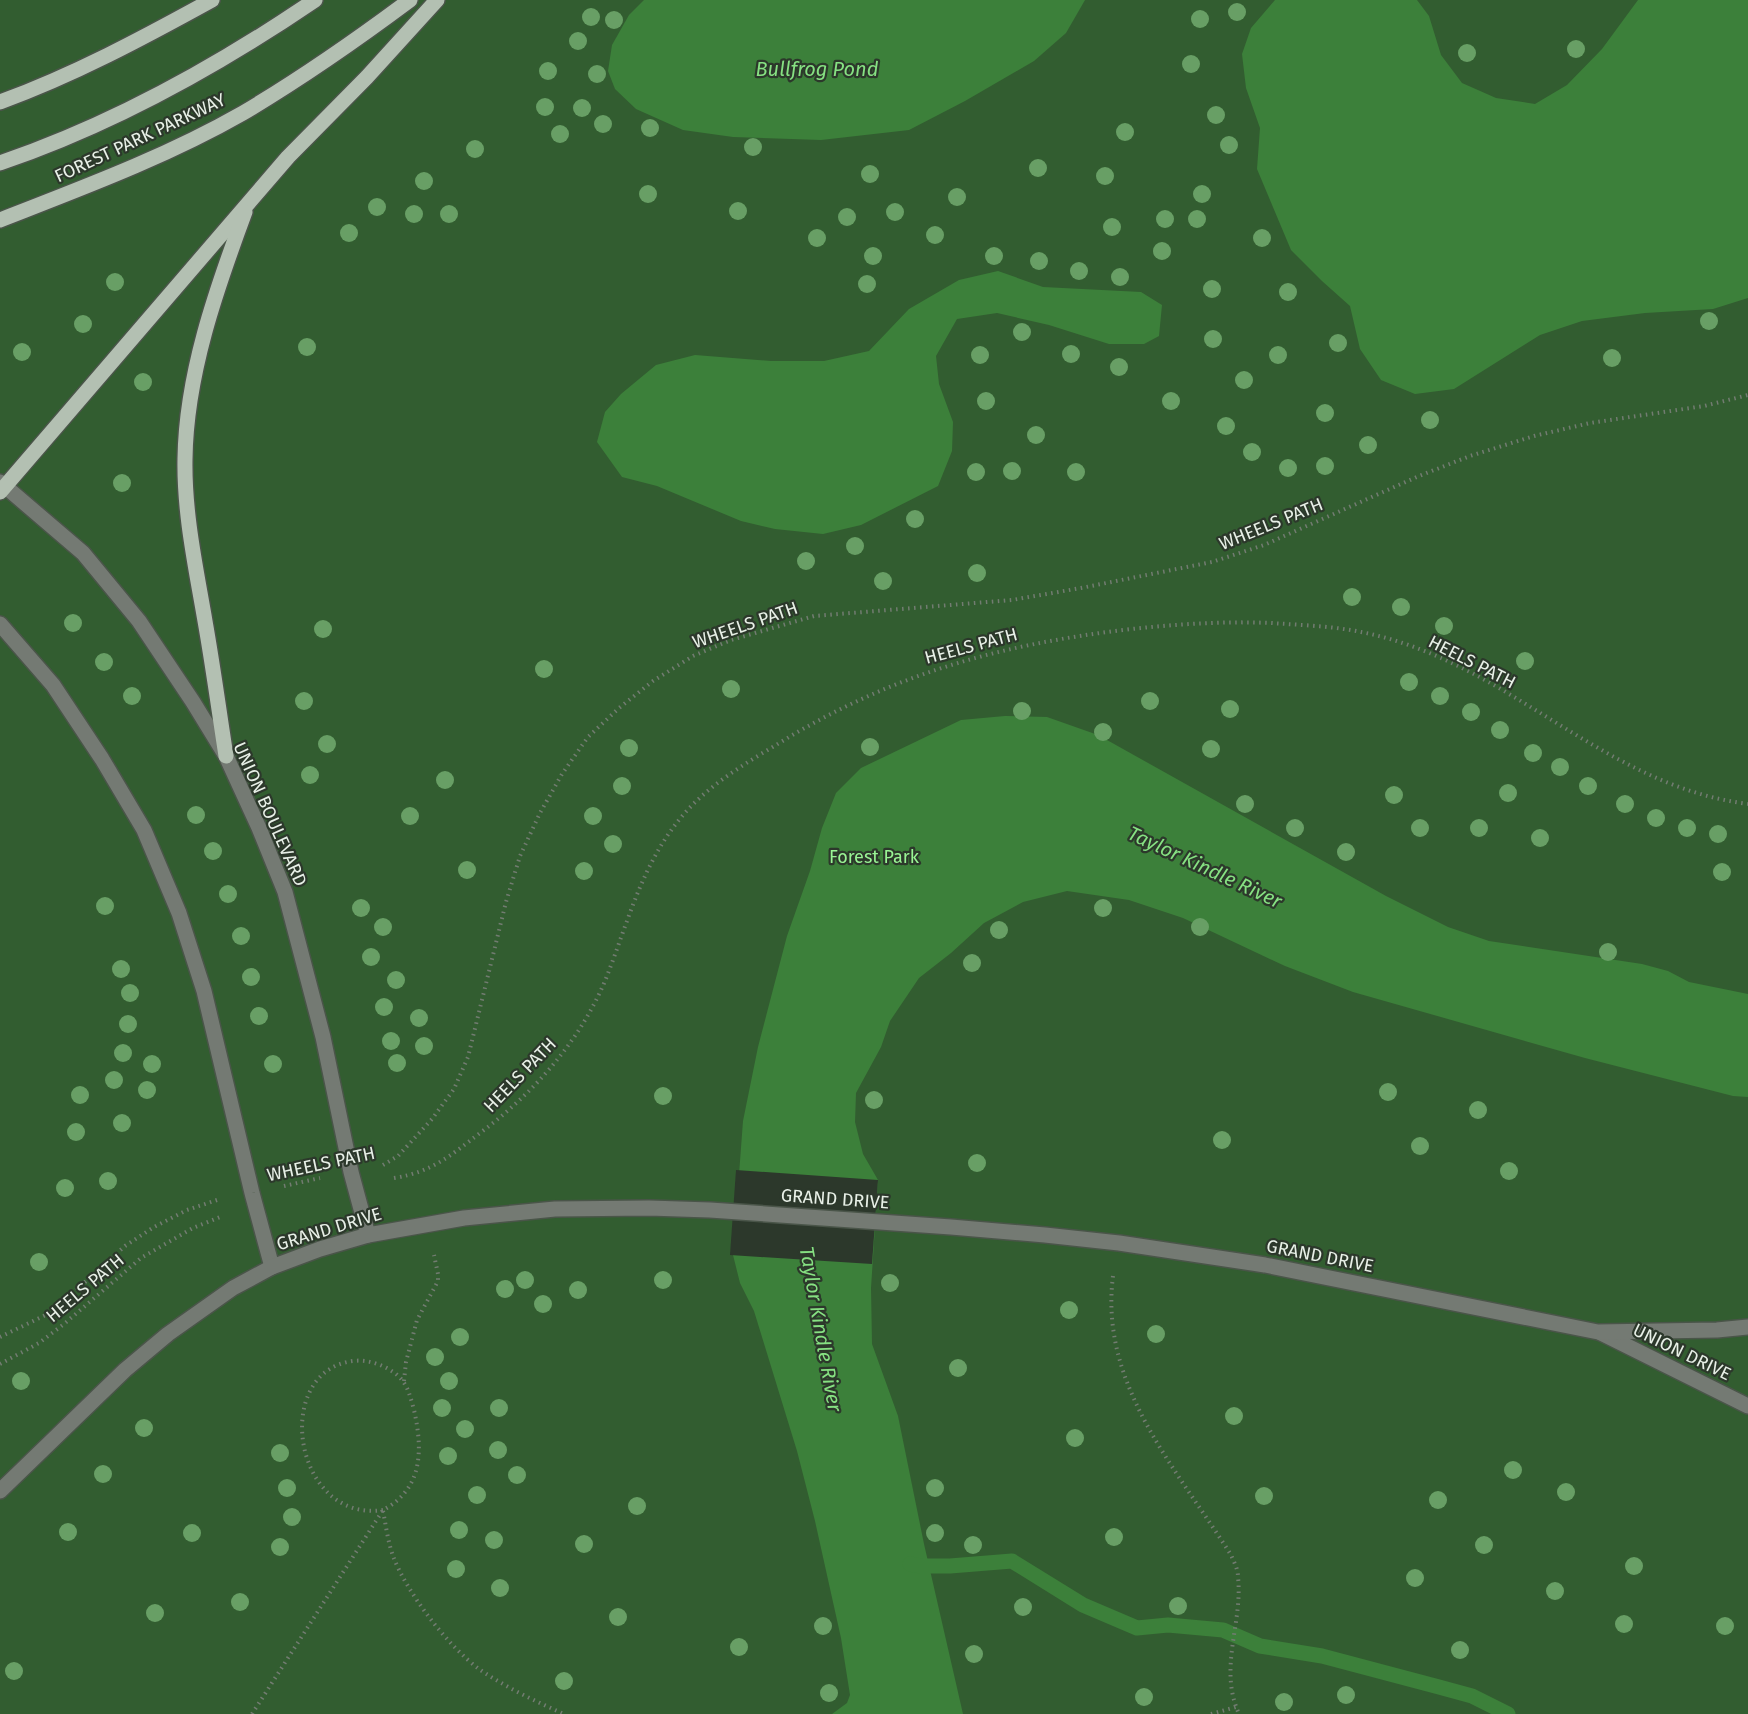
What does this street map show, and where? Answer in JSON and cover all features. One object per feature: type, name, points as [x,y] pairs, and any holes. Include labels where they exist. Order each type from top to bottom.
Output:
[{"type":"main road","points":[[0,102],[39,88],[136,42],[212,0]]},
{"type":"main road","name":"FOREST PARK PARKWAY","points":[[0,163],[39,150],[145,101],[240,50],[315,0]]},
{"type":"main road","name":"FOREST PARK PARKWAY","points":[[0,220],[152,159],[241,113],[328,60],[410,0]]},
{"type":"main road","points":[[2,486],[288,157],[437,0]]},
{"type":"main road","points":[[225,756],[213,663],[188,520],[185,459],[190,401],[214,300],[248,203]]},
{"type":"street","name":"UNION BOULEVARD","points":[[2,486],[83,553],[139,621],[193,702],[225,756],[259,828],[285,892],[323,1037],[351,1172],[368,1235]]},
{"type":"street","points":[[0,624],[53,685],[102,759],[144,830],[179,913],[204,991],[272,1267]]},
{"type":"street","name":"GRAND DRIVE","points":[[0,1491],[117,1377],[168,1334],[233,1288],[272,1267],[320,1249],[368,1235],[464,1218],[555,1209],[710,1210],[875,1221],[1119,1243],[1208,1256],[1415,1294],[1598,1332],[1717,1330],[1748,1327]]},
{"type":"street","name":"UNION DRIVE","points":[[1598,1332],[1748,1406]]},
{"type":"path","name":"WHEELS PATH","points":[[0,1337],[52,1312],[125,1246],[154,1227],[187,1210],[213,1201],[383,1165],[398,1156],[432,1119],[454,1089],[468,1057],[520,856],[540,813],[562,774],[588,736],[619,708],[653,681],[693,656],[731,640],[814,616],[1012,600],[1212,562],[1264,545],[1419,476],[1470,456],[1534,436],[1590,423],[1704,406],[1748,395]]},
{"type":"path","name":"HEELS PATH","points":[[394,1178],[434,1167],[492,1124],[552,1067],[591,1009],[651,862],[687,810],[744,765],[797,732],[864,698],[917,675],[969,658],[1029,644],[1093,634],[1210,622],[1270,623],[1360,632],[1409,646],[1484,680],[1650,777],[1692,792],[1748,804]]},
{"type":"path","name":"HEELS PATH","points":[[0,1364],[39,1343],[141,1258],[193,1228],[220,1217]]},
{"type":"path","points":[[404,1382],[406,1362],[417,1320],[438,1281],[433,1251]]},
{"type":"path","points":[[1113,1280],[1114,1342],[1126,1383],[1148,1428],[1231,1555],[1238,1574],[1237,1623],[1230,1648],[1232,1688],[1239,1714]]},
{"type":"path","points":[[368,1361],[393,1372],[404,1382],[409,1392],[416,1419],[419,1459],[414,1477],[405,1491],[393,1505],[383,1510],[374,1512],[347,1506],[335,1500],[315,1479],[308,1460],[301,1432],[302,1418],[312,1389],[320,1377],[330,1369],[344,1363],[368,1361]]},
{"type":"path","points":[[253,1713],[383,1510]]},
{"type":"path","points":[[383,1510],[394,1557],[413,1593],[433,1623],[456,1651],[503,1684],[564,1714]]},
{"type":"path","points":[[1211,1714],[1236,1707]]},
{"type":"green space","name":"Forest Park","points":[[0,0],[1748,0],[1748,1714],[0,1714]]},
{"type":"water","name":"Bullfrog Pond","points":[[644,0],[1085,0],[1066,33],[1034,61],[965,101],[909,130],[821,140],[733,137],[683,130],[636,109],[615,89],[608,71],[612,45],[629,15]]},
{"type":"water","points":[[1275,0],[1417,0],[1429,16],[1441,55],[1462,83],[1496,98],[1535,104],[1567,85],[1602,49],[1638,0],[1748,0],[1748,298],[1713,309],[1645,313],[1582,321],[1540,335],[1454,389],[1415,394],[1381,380],[1360,349],[1350,306],[1291,250],[1257,169],[1260,128],[1246,88],[1242,54],[1251,28]]},
{"type":"water","points":[[998,271],[1043,287],[1141,292],[1162,305],[1159,336],[1144,344],[1109,344],[1049,325],[997,313],[957,319],[936,356],[939,384],[953,422],[952,451],[938,486],[861,525],[823,534],[775,529],[741,521],[657,486],[622,477],[597,442],[605,412],[621,394],[656,365],[695,355],[771,361],[824,361],[869,351],[909,309],[959,280]]},
{"type":"water","name":"Taylor Kindle River","points":[[1005,716],[1047,717],[1098,735],[1386,896],[1448,927],[1489,941],[1642,964],[1668,971],[1689,982],[1748,994],[1748,1097],[1733,1096],[1585,1058],[1353,992],[1285,966],[1183,918],[1129,900],[1067,891],[1023,902],[984,923],[919,978],[890,1021],[881,1047],[856,1093],[855,1122],[863,1154],[878,1180],[871,1288],[872,1344],[898,1416],[924,1544],[963,1714],[832,1714],[847,1703],[850,1695],[841,1638],[797,1451],[754,1311],[740,1283],[733,1255],[743,1121],[758,1047],[787,936],[810,871],[822,828],[836,793],[861,768],[961,720]]},
{"type":"pier","points":[[736,1170],[878,1180],[872,1264],[730,1255]]},
{"type":"waterway","points":[[910,1564],[950,1566],[1012,1561],[1083,1605],[1137,1628],[1168,1625],[1223,1630],[1260,1646],[1322,1656],[1472,1696],[1508,1714]]}]
